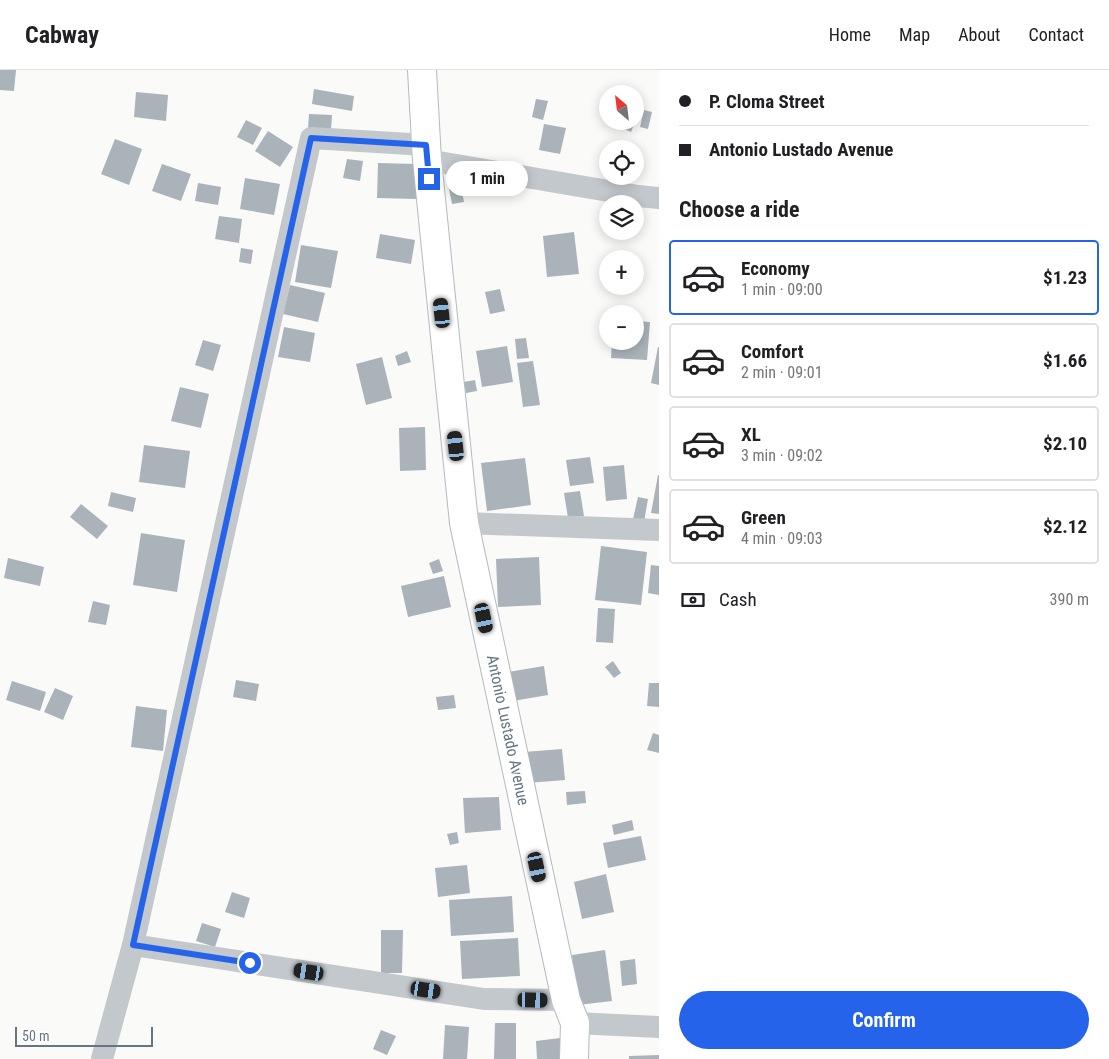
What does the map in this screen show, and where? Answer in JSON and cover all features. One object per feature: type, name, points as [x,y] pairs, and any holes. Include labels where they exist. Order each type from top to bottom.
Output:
[{"type":"street","name":"Antonio Lustado Avenue","points":[[422,70],[427,153],[464,523],[570,1012],[574,1059]]},
{"type":"street","points":[[102,1059],[133,945],[311,138],[427,153],[638,196],[659,198]]},
{"type":"street","points":[[464,523],[659,530]]},
{"type":"street","points":[[133,945],[659,1027]]},
{"type":"building","points":[[0,70],[16,70],[14,91],[0,90]]},
{"type":"building","points":[[314,89],[354,96],[352,111],[312,104]]},
{"type":"building","points":[[136,92],[168,95],[166,121],[134,117]]},
{"type":"building","points":[[536,99],[548,101],[543,120],[532,117]]},
{"type":"building","points":[[644,110],[652,112],[648,129],[644,128]]},
{"type":"building","points":[[309,114],[332,115],[331,130],[308,129]]},
{"type":"building","points":[[246,120],[262,128],[253,145],[237,137]]},
{"type":"building","points":[[544,124],[566,128],[560,154],[539,150]]},
{"type":"building","points":[[268,131],[293,147],[280,167],[255,151]]},
{"type":"building","points":[[115,139],[142,149],[129,185],[101,174]]},
{"type":"building","points":[[347,159],[363,161],[360,181],[343,178]]},
{"type":"building","points":[[378,163],[416,164],[416,199],[377,198]]},
{"type":"building","points":[[162,164],[191,174],[181,201],[152,191]]},
{"type":"building","points":[[245,178],[280,184],[274,215],[240,209]]},
{"type":"building","points":[[198,183],[221,187],[218,205],[195,201]]},
{"type":"building","points":[[461,186],[464,202],[452,204],[449,189]]},
{"type":"building","points":[[219,216],[242,219],[239,243],[215,239]]},
{"type":"building","points":[[574,232],[579,274],[547,277],[543,236]]},
{"type":"building","points":[[380,234],[415,240],[411,264],[376,258]]},
{"type":"building","points":[[301,245],[338,251],[331,288],[295,282]]},
{"type":"building","points":[[241,248],[253,250],[251,264],[239,262]]},
{"type":"building","points":[[290,285],[325,293],[318,322],[283,314]]},
{"type":"building","points":[[500,289],[505,311],[490,314],[485,292]]},
{"type":"building","points":[[644,322],[650,322],[647,360],[611,358],[611,350],[644,350]]},
{"type":"building","points":[[284,327],[315,333],[310,362],[278,357]]},
{"type":"building","points":[[526,338],[529,358],[517,359],[515,339]]},
{"type":"building","points":[[203,340],[221,345],[213,371],[195,365]]},
{"type":"building","points":[[507,346],[513,382],[482,387],[476,351]]},
{"type":"building","points":[[659,347],[659,385],[651,383]]},
{"type":"building","points":[[407,351],[411,362],[398,366],[395,356]]},
{"type":"building","points":[[382,357],[392,398],[366,405],[356,364]]},
{"type":"building","points":[[533,361],[540,405],[523,407],[517,363]]},
{"type":"building","points":[[475,380],[477,391],[466,393],[464,382]]},
{"type":"building","points":[[180,387],[209,394],[201,428],[171,421]]},
{"type":"building","points":[[425,427],[426,470],[400,471],[399,428]]},
{"type":"building","points":[[144,445],[190,451],[185,488],[139,482]]},
{"type":"building","points":[[590,457],[594,483],[570,486],[566,460]]},
{"type":"building","points":[[525,458],[531,505],[487,511],[481,463]]},
{"type":"building","points":[[624,465],[627,499],[606,501],[603,467]]},
{"type":"building","points":[[659,475],[659,514],[651,513]]},
{"type":"building","points":[[580,491],[584,516],[568,518],[564,493]]},
{"type":"building","points":[[111,492],[136,498],[133,512],[108,506]]},
{"type":"building","points":[[638,497],[648,499],[644,522],[633,519]]},
{"type":"building","points":[[81,504],[108,526],[97,539],[70,517]]},
{"type":"building","points":[[141,533],[185,540],[177,592],[133,585]]},
{"type":"building","points":[[601,546],[647,552],[641,605],[595,600]]},
{"type":"building","points":[[539,557],[541,605],[498,607],[496,559]]},
{"type":"building","points":[[8,558],[44,567],[40,586],[4,578]]},
{"type":"building","points":[[439,559],[443,571],[433,574],[429,563]]},
{"type":"building","points":[[651,565],[659,566],[659,595],[648,593]]},
{"type":"building","points":[[444,576],[451,607],[408,617],[401,586]]},
{"type":"building","points":[[93,601],[110,605],[106,625],[88,622]]},
{"type":"building","points":[[598,608],[615,609],[613,643],[596,642]]},
{"type":"building","points":[[613,661],[621,673],[614,678],[605,667]]},
{"type":"building","points":[[544,666],[548,695],[513,701],[508,672]]},
{"type":"building","points":[[236,680],[259,684],[256,701],[233,697]]},
{"type":"building","points":[[12,681],[46,692],[40,711],[6,700]]},
{"type":"building","points":[[649,683],[659,683],[659,707],[647,706]]},
{"type":"building","points":[[55,688],[73,696],[63,720],[44,712]]},
{"type":"building","points":[[454,695],[456,708],[438,710],[436,697]]},
{"type":"building","points":[[136,706],[167,710],[163,751],[131,747]]},
{"type":"building","points":[[653,733],[659,735],[659,753],[647,750]]},
{"type":"building","points":[[562,749],[565,780],[527,783],[524,752]]},
{"type":"building","points":[[585,791],[586,803],[567,805],[566,792]]},
{"type":"building","points":[[499,797],[501,830],[465,833],[463,798]]},
{"type":"building","points":[[632,820],[634,830],[614,835],[612,825]]},
{"type":"building","points":[[457,832],[459,843],[450,845],[447,834]]},
{"type":"building","points":[[641,836],[646,860],[608,868],[603,843]]},
{"type":"building","points":[[467,865],[470,893],[438,897],[435,868]]},
{"type":"building","points":[[606,874],[614,912],[582,919],[574,882]]},
{"type":"building","points":[[232,892],[250,898],[244,918],[225,912]]},
{"type":"building","points":[[512,896],[514,932],[451,936],[449,900]]},
{"type":"building","points":[[202,923],[221,929],[215,947],[196,941]]},
{"type":"building","points":[[381,930],[403,930],[402,973],[381,973]]},
{"type":"building","points":[[518,938],[520,976],[462,979],[460,941]]},
{"type":"building","points":[[605,950],[612,1001],[578,1005],[572,955]]},
{"type":"building","points":[[635,959],[637,984],[622,986],[620,961]]},
{"type":"building","points":[[495,1023],[516,1023],[516,1059],[494,1059]]},
{"type":"building","points":[[445,1025],[469,1027],[467,1059],[443,1059]]},
{"type":"building","points":[[381,1030],[396,1036],[387,1055],[373,1049]]},
{"type":"building","points":[[560,1038],[562,1059],[537,1059],[536,1041]]},
{"type":"building","points":[[659,1055],[659,1059],[629,1059],[629,1056]]},
{"type":"route","points":[[250,963],[133,945],[311,138],[426,145],[429,179]]}]
